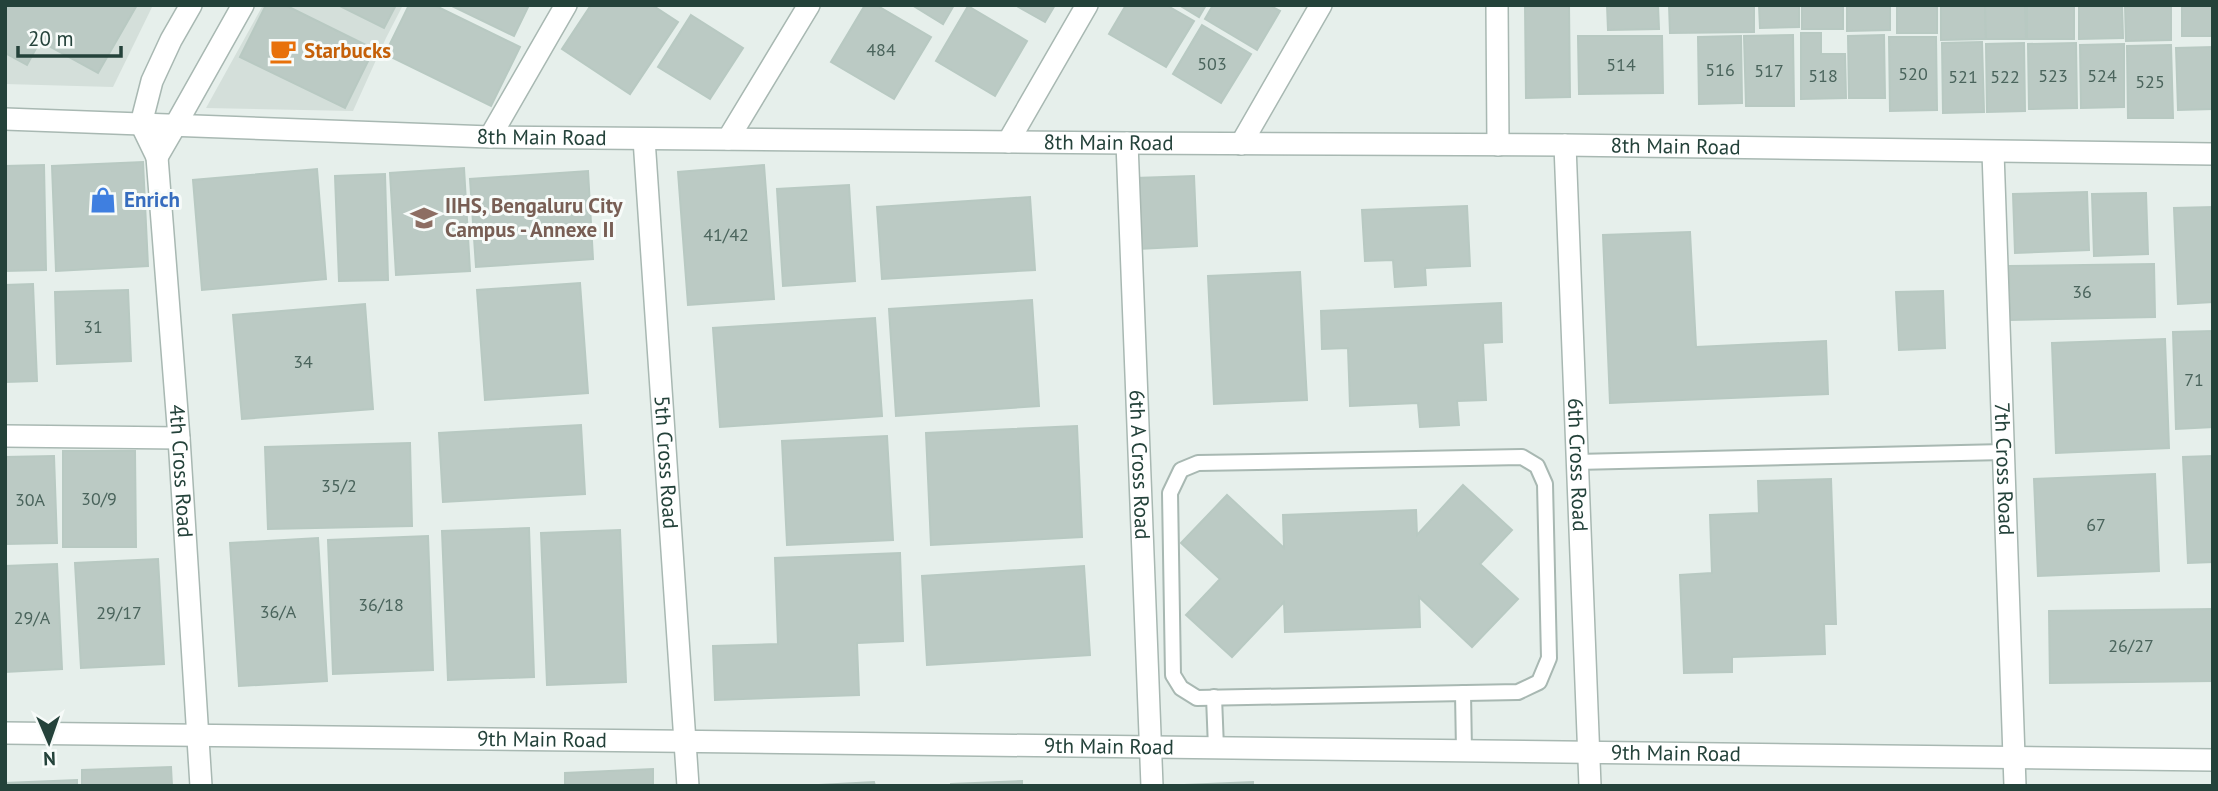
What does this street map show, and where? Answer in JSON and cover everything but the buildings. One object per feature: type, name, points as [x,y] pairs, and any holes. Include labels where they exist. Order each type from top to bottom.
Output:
[{"type":"street","points":[[157,158],[141,124],[152,81],[191,5]]},
{"type":"street","points":[[157,158],[243,5]]},
{"type":"street","points":[[490,137],[566,5]]},
{"type":"street","points":[[728,139],[809,5]]},
{"type":"street","points":[[1008,142],[1087,5]]},
{"type":"street","points":[[1241,144],[1321,5]]},
{"type":"street","points":[[1497,5],[1498,145]]},
{"type":"street","name":"8th Main Road","points":[[5,120],[490,137],[1127,144],[1565,145],[2213,154]]},
{"type":"street","name":"5th Cross Road","points":[[645,139],[688,786]]},
{"type":"street","name":"6th A Cross Road","points":[[1127,144],[1152,786]]},
{"type":"street","name":"6th Cross Road","points":[[1565,145],[1590,786]]},
{"type":"street","name":"7th Cross Road","points":[[1993,152],[2015,786]]},
{"type":"street","name":"4th Cross Road","points":[[157,158],[179,438],[201,786]]},
{"type":"street","points":[[5,436],[179,438]]},
{"type":"street","name":"9th Main Road","points":[[5,733],[2213,760]]},
{"type":"lane","points":[[1576,462],[2004,452]]},
{"type":"lane","points":[[1522,457],[1538,466],[1545,484],[1549,658],[1539,682],[1518,692],[1463,693],[1196,698],[1181,688],[1173,675],[1170,493],[1181,470],[1198,463],[1522,457]]},
{"type":"lane","points":[[1463,693],[1464,751]]},
{"type":"lane","points":[[1214,697],[1216,748]]},
{"type":"shaded area","points":[[5,5],[153,5],[113,87],[5,84]]},
{"type":"shaded area","points":[[263,5],[403,5],[353,111],[206,108]]},
{"type":"place","name":"Starbucks","points":[[283,51]]},
{"type":"place","name":"Enrich","points":[[103,200]]},
{"type":"place","name":"IIHS, Bengaluru City Campus - Annexe II","points":[[424,218]]}]
